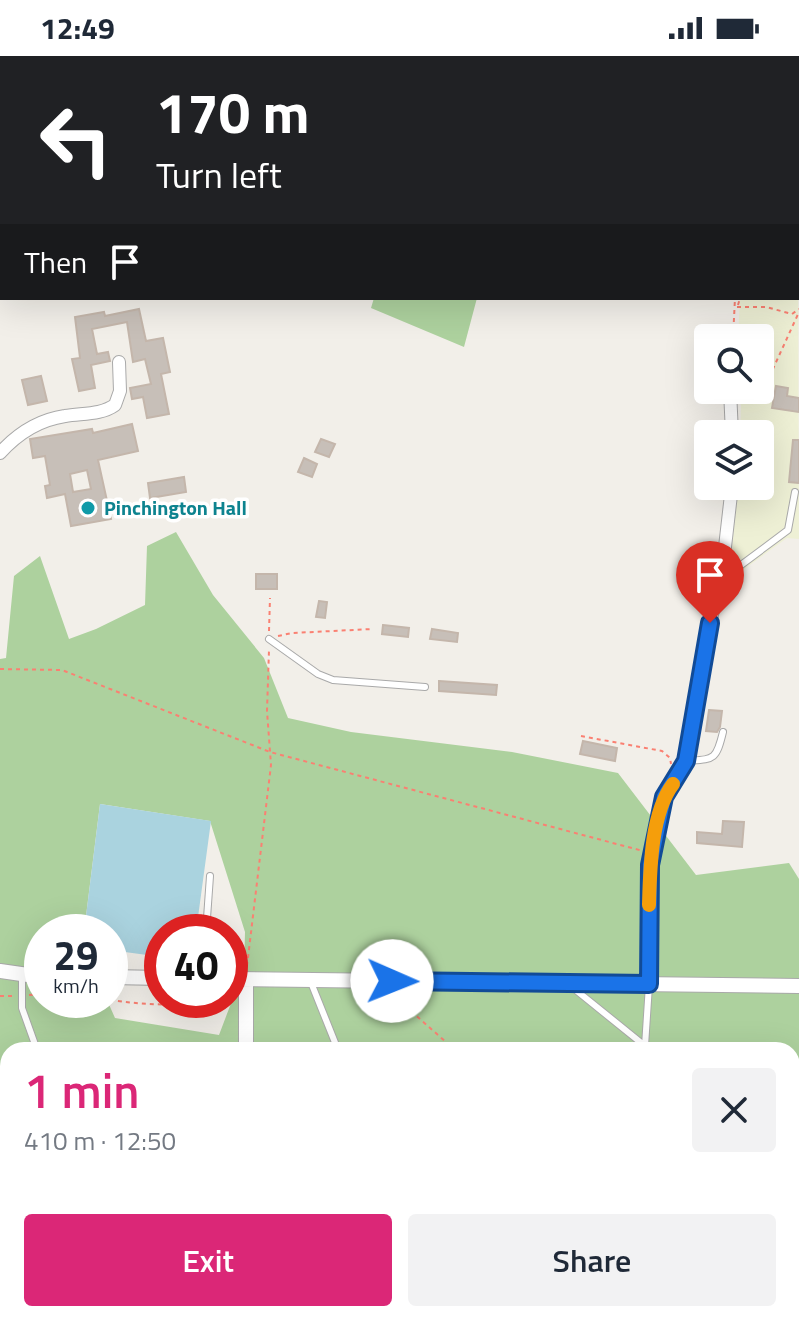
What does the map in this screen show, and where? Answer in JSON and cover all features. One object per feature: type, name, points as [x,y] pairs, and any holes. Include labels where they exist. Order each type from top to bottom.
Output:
[{"type":"street","points":[[0,453],[19,435],[49,419],[98,412],[115,405],[120,391],[119,362]]},
{"type":"street","points":[[649,984],[652,854],[664,797],[686,761],[722,573],[730,500]]},
{"type":"street","points":[[0,971],[22,976]]},
{"type":"street","points":[[248,979],[799,986]]},
{"type":"street","points":[[246,1018],[246,1042]]},
{"type":"lane","points":[[722,573],[733,571],[790,527],[795,492]]},
{"type":"lane","points":[[790,527],[799,529]]},
{"type":"lane","points":[[269,639],[318,674],[333,680],[352,684],[425,687]]},
{"type":"lane","points":[[686,761],[712,759],[718,753],[723,732]]},
{"type":"lane","points":[[207,914],[210,876]]},
{"type":"lane","points":[[22,976],[22,1008],[34,1042]]},
{"type":"lane","points":[[310,980],[335,1042]]},
{"type":"lane","points":[[566,983],[640,1042]]},
{"type":"lane","points":[[648,1042],[649,984]]},
{"type":"path","points":[[734,324],[735,300]]},
{"type":"path","points":[[734,314],[739,300]]},
{"type":"path","points":[[737,307],[766,307],[792,314],[799,310]]},
{"type":"path","points":[[774,366],[799,310]]},
{"type":"path","points":[[248,962],[271,765],[267,711],[270,598]]},
{"type":"path","points":[[269,639],[292,633],[373,629]]},
{"type":"path","points":[[0,669],[62,670],[270,752],[652,854]]},
{"type":"path","points":[[581,736],[662,751],[670,758],[675,782]]},
{"type":"path","points":[[362,981],[412,1012],[446,1042]]},
{"type":"green space","points":[[373,300],[476,300],[464,347],[371,308]]},
{"type":"green space","points":[[740,300],[798,300],[799,539],[787,538],[729,580],[737,500],[774,500],[774,420],[741,420],[741,404],[774,404],[774,324],[739,324]]},
{"type":"green space","points":[[176,532],[213,595],[264,658],[288,718],[351,732],[512,752],[618,773],[696,875],[789,863],[799,879],[799,1042],[0,1042],[0,659],[6,658],[14,576],[40,556],[69,639],[145,605],[147,546]],"holes":[[[100,804],[210,821],[239,914],[248,914],[248,1018],[225,1018],[219,1035],[115,1018],[24,1018],[24,914],[86,914]]]},
{"type":"water","points":[[100,804],[211,821],[198,914],[144,914],[144,955],[128,952],[128,914],[86,914]]},
{"type":"building","points":[[139,309],[146,341],[163,338],[170,372],[161,374],[169,414],[147,418],[143,397],[132,399],[130,388],[151,384],[145,359],[133,362],[127,322],[92,329],[97,354],[108,352],[110,361],[91,365],[95,388],[79,391],[72,359],[80,358],[75,317],[104,312],[105,316]]},
{"type":"building","points":[[41,376],[47,401],[28,405],[22,380]]},
{"type":"building","points":[[776,386],[788,388],[787,396],[799,398],[799,412],[772,408]]},
{"type":"building","points":[[132,424],[138,451],[98,460],[111,519],[71,526],[65,494],[47,498],[45,486],[50,485],[45,456],[33,458],[30,439],[92,429],[93,433]],"holes":[[[87,470],[91,489],[73,492],[70,474]]]},
{"type":"building","points":[[321,439],[335,444],[329,457],[315,452]]},
{"type":"building","points":[[793,440],[799,440],[799,483],[789,482]]},
{"type":"building","points":[[304,458],[317,464],[312,477],[298,472]]},
{"type":"building","points":[[184,477],[186,492],[150,498],[148,483]]},
{"type":"building","points":[[256,574],[277,574],[277,589],[256,589]]},
{"type":"building","points":[[319,601],[327,602],[325,618],[316,617]]},
{"type":"building","points":[[383,625],[409,628],[408,637],[382,634]]},
{"type":"building","points":[[432,629],[458,633],[457,642],[430,639]]},
{"type":"building","points":[[439,681],[497,685],[496,695],[439,691]]},
{"type":"building","points":[[709,710],[722,711],[717,732],[706,731]]},
{"type":"building","points":[[583,741],[617,748],[615,761],[580,754]]},
{"type":"building","points":[[723,821],[744,822],[742,847],[697,843],[697,832],[722,834]]},
{"type":"slow traffic","points":[[649,905],[652,854],[664,797],[673,784]]},
{"type":"place","name":"Pinchington Hall","points":[[88,508]]},
{"type":"route","points":[[392,981],[649,984],[650,865],[664,797],[686,761],[710,623]]}]
